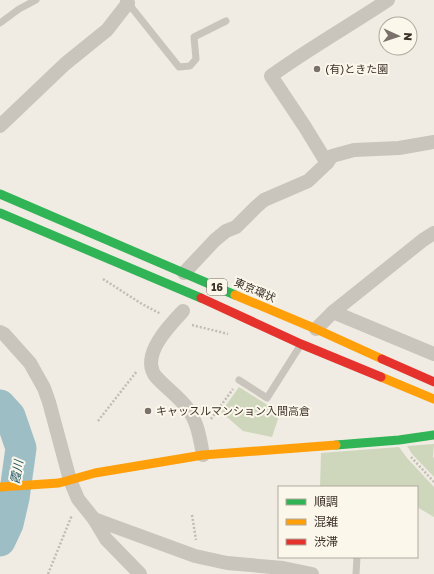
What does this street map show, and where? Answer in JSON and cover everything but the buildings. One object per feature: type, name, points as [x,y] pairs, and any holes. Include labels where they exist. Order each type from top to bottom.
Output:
[{"type":"main road","name":"東京環状","points":[[0,194],[316,329],[434,382]]},
{"type":"main road","name":"16","points":[[0,213],[59,243],[180,289],[301,344],[434,399]]},
{"type":"main road","points":[[0,487],[65,481],[95,473],[202,456],[399,440],[434,435]]},
{"type":"street","points":[[327,163],[305,126],[271,76],[293,60],[357,21],[388,0]]},
{"type":"street","points":[[0,126],[65,64],[107,30],[128,1]]},
{"type":"street","points":[[184,273],[215,240],[226,231],[236,227],[264,200],[308,181],[327,163],[332,156],[354,150],[399,148],[434,142]]},
{"type":"street","points":[[316,329],[333,312],[423,240],[434,233]]},
{"type":"street","points":[[333,312],[434,354]]},
{"type":"street","points":[[178,316],[156,344],[152,354],[151,364],[154,374],[180,399],[188,409],[197,426],[202,456]]},
{"type":"street","points":[[0,332],[4,334],[30,363],[44,388],[49,402],[65,481],[94,519],[106,539],[140,574]]},
{"type":"street","points":[[94,519],[198,557],[227,563],[283,568],[312,574]]},
{"type":"lane","points":[[0,23],[19,9],[36,0]]},
{"type":"lane","points":[[128,1],[179,67],[190,66],[196,59],[194,36],[226,21]]},
{"type":"lane","points":[[239,380],[267,398],[301,344]]},
{"type":"lane","points":[[356,574],[357,558]]},
{"type":"path","points":[[101,278],[142,304],[234,335]]},
{"type":"path","points":[[98,421],[143,363],[151,364]]},
{"type":"path","points":[[199,434],[239,380]]},
{"type":"path","points":[[399,440],[409,455],[434,482]]},
{"type":"path","points":[[48,574],[78,499]]},
{"type":"path","points":[[192,515],[198,557]]},
{"type":"green space","points":[[239,387],[280,413],[272,437],[243,431],[221,412]]},
{"type":"green space","points":[[434,444],[434,477],[412,454],[407,446]]},
{"type":"green space","points":[[399,447],[407,458],[434,487],[434,517],[418,508],[418,486],[320,486],[321,453]]},
{"type":"waterway","name":"霞川","points":[[0,405],[10,416],[21,448],[14,498],[8,524],[0,541]]},
{"type":"traffic: fast","points":[[0,194],[235,295]]},
{"type":"traffic: fast","points":[[0,213],[201,298]]},
{"type":"traffic: fast","points":[[336,445],[399,440],[434,435]]},
{"type":"traffic: slow","points":[[235,295],[382,359]]},
{"type":"traffic: slow","points":[[381,377],[434,399]]},
{"type":"traffic: slow","points":[[0,487],[59,483],[95,473],[203,455],[336,445]]},
{"type":"traffic: jam","points":[[201,298],[301,344],[381,377]]},
{"type":"traffic: jam","points":[[382,359],[434,382]]},
{"type":"place","name":"(有)ときた園","points":[[317,69]]},
{"type":"place","name":"キャッスルマンション入間高倉","points":[[148,411]]}]
